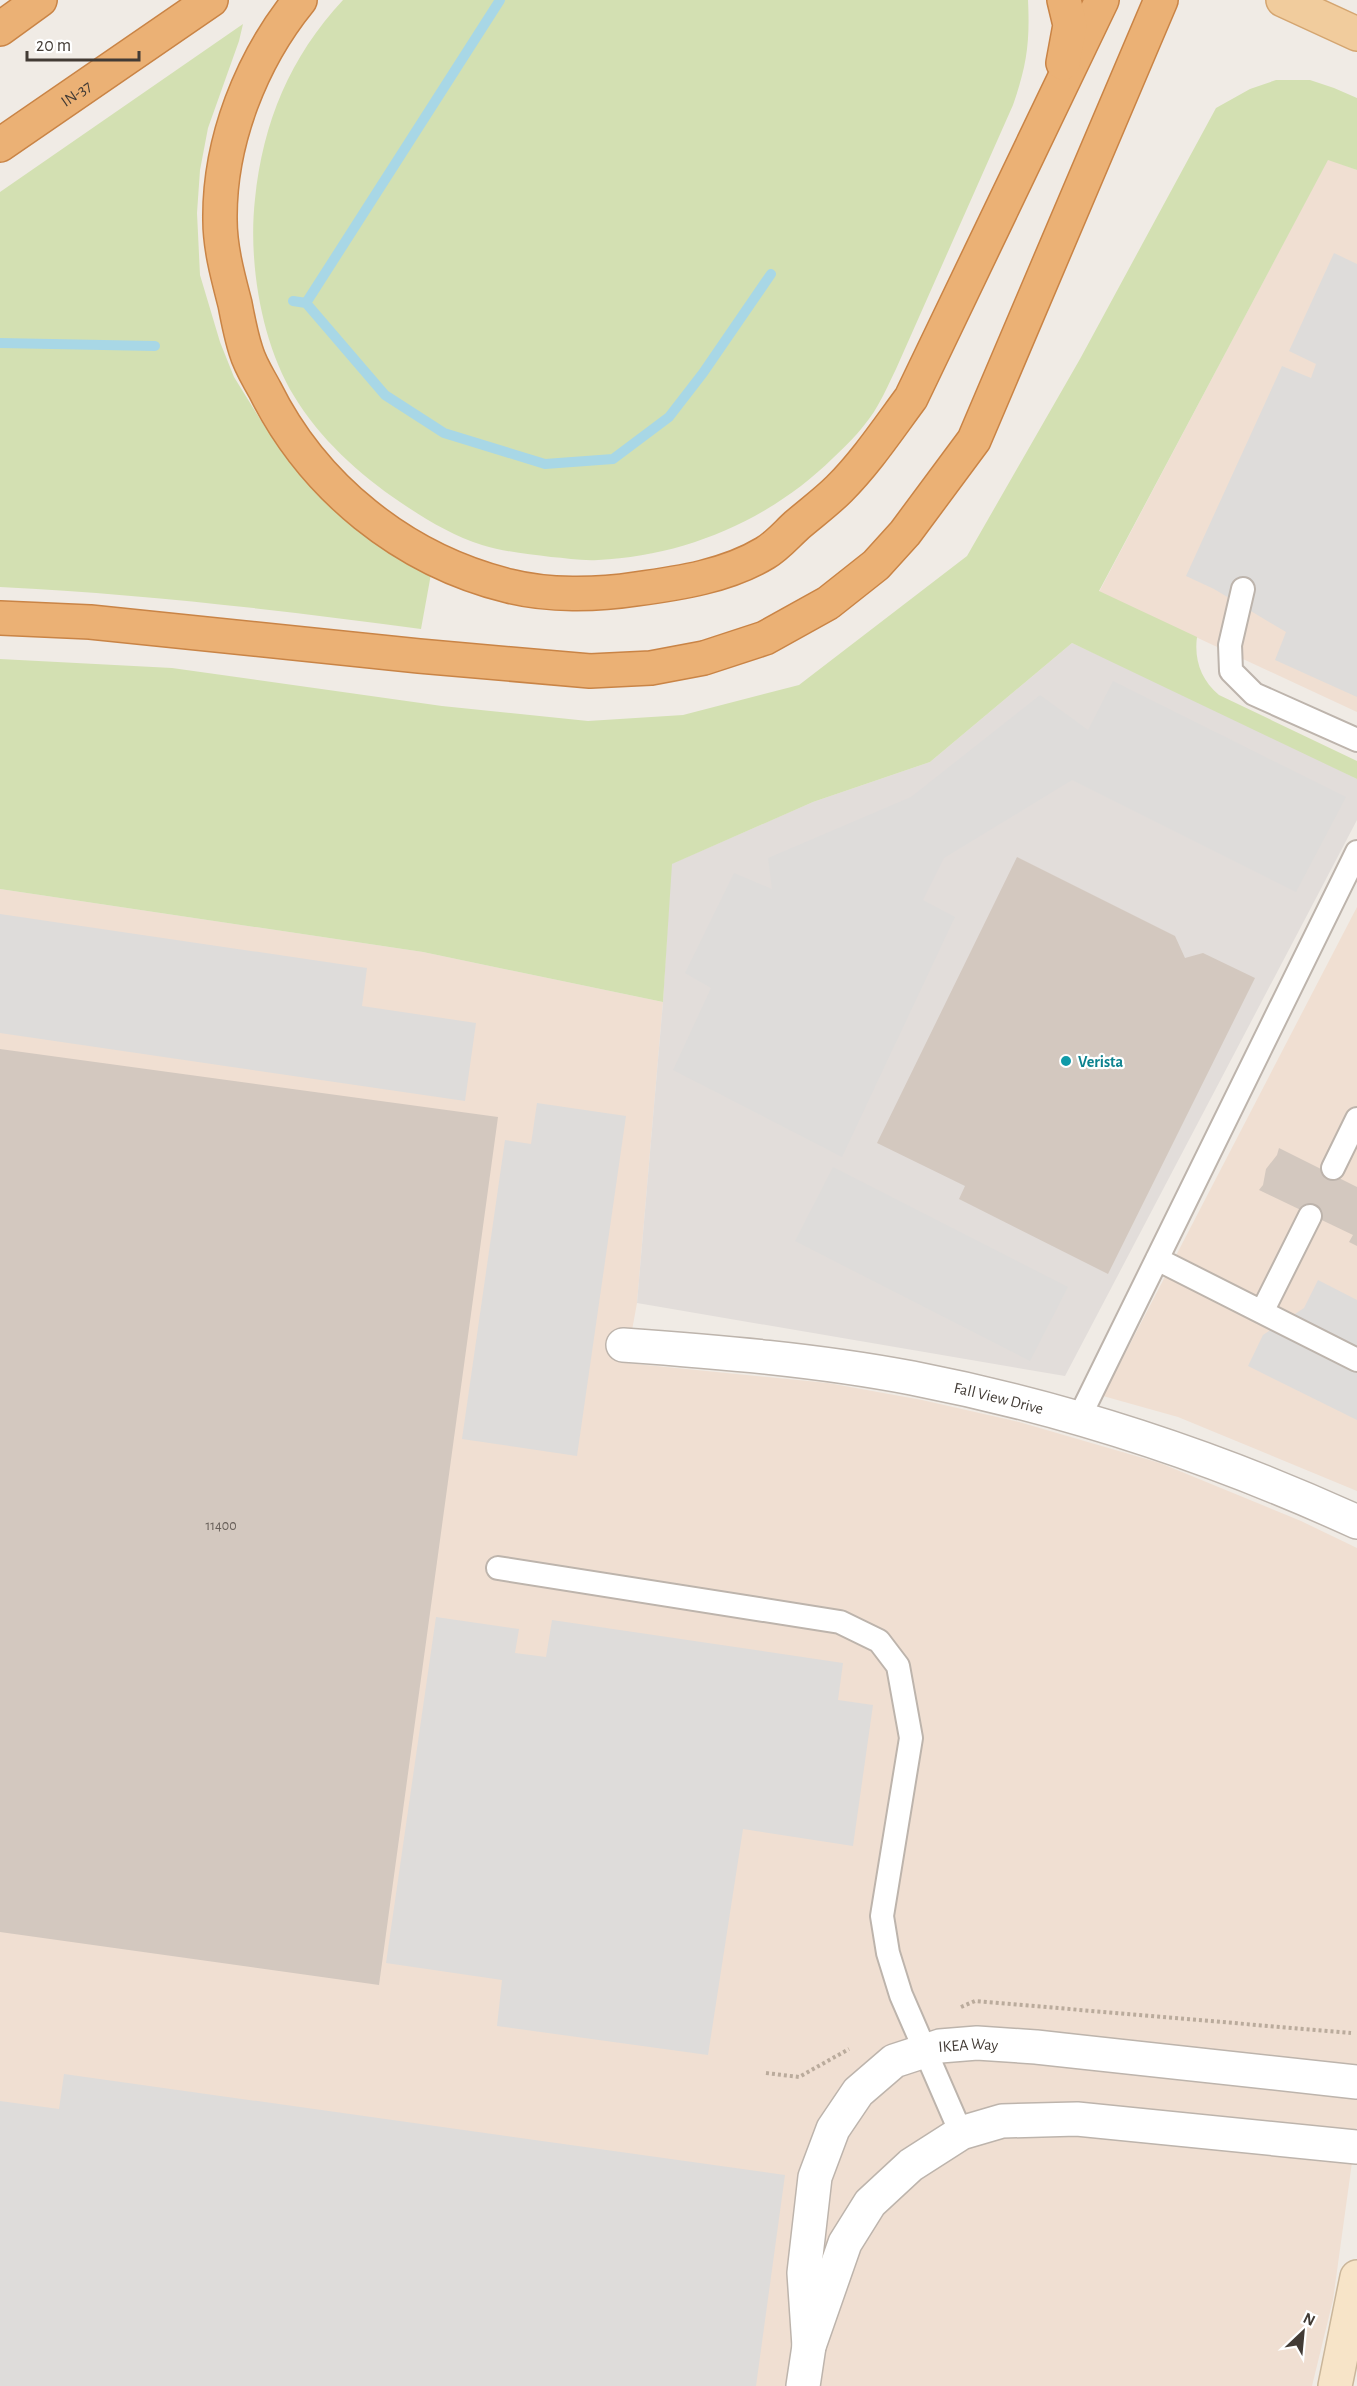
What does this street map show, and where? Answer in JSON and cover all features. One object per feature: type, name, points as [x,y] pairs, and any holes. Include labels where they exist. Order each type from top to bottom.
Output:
[{"type":"highway","points":[[0,29],[40,0]]},
{"type":"highway","name":"IN-37","points":[[0,145],[211,0]]},
{"type":"highway","points":[[300,0],[266,51],[250,83],[236,117],[221,191],[220,223],[226,266],[247,354],[279,419],[316,470],[405,545],[455,569],[511,587],[572,593],[621,591],[667,585],[725,571],[766,552],[839,489],[878,445],[910,398],[1102,0]]},
{"type":"highway","points":[[1049,110],[1066,55],[1070,25],[1064,0]]},
{"type":"highway","points":[[0,618],[90,622],[590,671],[651,668],[693,660],[765,638],[828,603],[876,565],[905,533],[974,440],[1161,0]]},
{"type":"main road","points":[[1283,0],[1357,34]]},
{"type":"street","name":"Fall View Drive","points":[[623,1345],[735,1354],[912,1378],[1079,1418],[1181,1450],[1320,1504],[1357,1521]]},
{"type":"street","name":"IKEA Way","points":[[809,2346],[804,2273],[815,2176],[833,2129],[858,2092],[894,2061],[940,2046],[977,2043],[1024,2046],[1357,2082]]},
{"type":"street","name":"IKEA Way","points":[[803,2386],[809,2346],[845,2243],[870,2203],[911,2165],[961,2133],[1002,2121],[1077,2119],[1357,2147]]},
{"type":"street","points":[[1335,2386],[1357,2277]]},
{"type":"lane","points":[[1243,589],[1230,645],[1231,671],[1254,694],[1357,740]]},
{"type":"lane","points":[[1079,1418],[1357,852]]},
{"type":"lane","points":[[1333,1168],[1357,1119]]},
{"type":"lane","points":[[1262,1312],[1310,1216]]},
{"type":"lane","points":[[1157,1259],[1357,1360]]},
{"type":"lane","points":[[498,1568],[840,1622],[879,1641],[898,1666],[911,1738],[882,1916],[888,1953],[898,1984],[961,2133]]},
{"type":"path","points":[[955,2009],[975,2001],[1351,2033]]},
{"type":"path","points":[[766,2073],[799,2077],[850,2049]]},
{"type":"shaded area","points":[[1328,159],[1357,170],[1357,712],[1099,592]]},
{"type":"shaded area","points":[[1334,253],[1357,264],[1357,697],[1275,660],[1286,632],[1214,589],[1186,576],[1282,366],[1311,378],[1316,364],[1289,351]]},
{"type":"shaded area","points":[[1072,643],[1234,717],[1357,779],[1357,820],[1065,1376],[637,1303],[663,1002],[671,864],[813,802],[930,762]]},
{"type":"shaded area","points":[[1113,681],[1346,797],[1296,892],[1072,780],[944,858],[923,900],[955,917],[842,1157],[673,1070],[711,988],[685,973],[734,873],[772,889],[768,858],[911,797],[1040,695],[1088,730]]},
{"type":"shaded area","points":[[0,889],[423,952],[663,1002],[637,1303],[626,1363],[828,1383],[922,1400],[1019,1422],[1160,1463],[1301,1521],[1357,1548],[1357,2126],[1333,2300],[1312,2386],[0,2386]]},
{"type":"shaded area","points":[[1357,907],[1357,1491],[1178,1417],[1103,1396]]},
{"type":"shaded area","points":[[0,914],[367,968],[362,1006],[476,1023],[465,1101],[0,1033]]},
{"type":"shaded area","points":[[537,1103],[626,1116],[577,1456],[462,1439],[505,1140],[531,1144]]},
{"type":"shaded area","points":[[833,1167],[1068,1287],[1030,1361],[795,1241]]},
{"type":"shaded area","points":[[1318,1280],[1357,1300],[1357,1420],[1248,1366],[1263,1335],[1304,1308]]},
{"type":"shaded area","points":[[436,1617],[519,1629],[515,1653],[546,1657],[552,1620],[843,1663],[838,1700],[873,1705],[853,1846],[743,1829],[708,2055],[497,2026],[502,1980],[386,1963]]},
{"type":"shaded area","points":[[64,2074],[785,2175],[756,2386],[0,2386],[0,2101],[59,2109]]},
{"type":"green space","points":[[343,0],[1028,0],[1028,28],[1022,78],[1013,105],[896,369],[878,405],[863,427],[808,480],[782,500],[724,531],[663,551],[630,557],[586,560],[525,554],[491,547],[460,537],[419,515],[370,480],[341,455],[304,412],[283,375],[265,326],[256,274],[253,223],[259,171],[272,117],[282,92],[308,44]]},
{"type":"green space","points":[[243,24],[208,128],[200,170],[197,213],[200,275],[220,342],[234,377],[265,427],[328,504],[376,543],[431,574],[421,629],[211,604],[0,587],[0,192]]},
{"type":"green space","points":[[1276,80],[1310,80],[1357,98],[1357,170],[1328,160],[1099,591],[1197,637],[1200,669],[1208,683],[1219,695],[1357,761],[1357,779],[1072,643],[930,762],[813,802],[672,864],[663,1002],[423,952],[0,889],[0,659],[172,668],[442,706],[588,721],[683,715],[799,685],[967,556],[1080,359],[1216,108],[1250,89]]},
{"type":"building","name":"Verista","points":[[1017,857],[1175,936],[1185,958],[1203,953],[1255,978],[1108,1274],[959,1199],[965,1186],[877,1143]]},
{"type":"building","points":[[0,1049],[498,1117],[379,1985],[0,1932]]},
{"type":"building","points":[[1279,1148],[1357,1187],[1357,1246],[1349,1242],[1353,1235],[1259,1190],[1263,1185],[1266,1169],[1277,1155]]},
{"type":"waterway","points":[[293,301],[306,303],[500,0]]},
{"type":"waterway","points":[[306,303],[385,395],[444,433],[545,464],[613,459],[669,417],[703,373],[771,274]]},
{"type":"waterway","points":[[0,343],[155,346]]},
{"type":"place","name":"Verista","points":[[1066,1061]]}]
